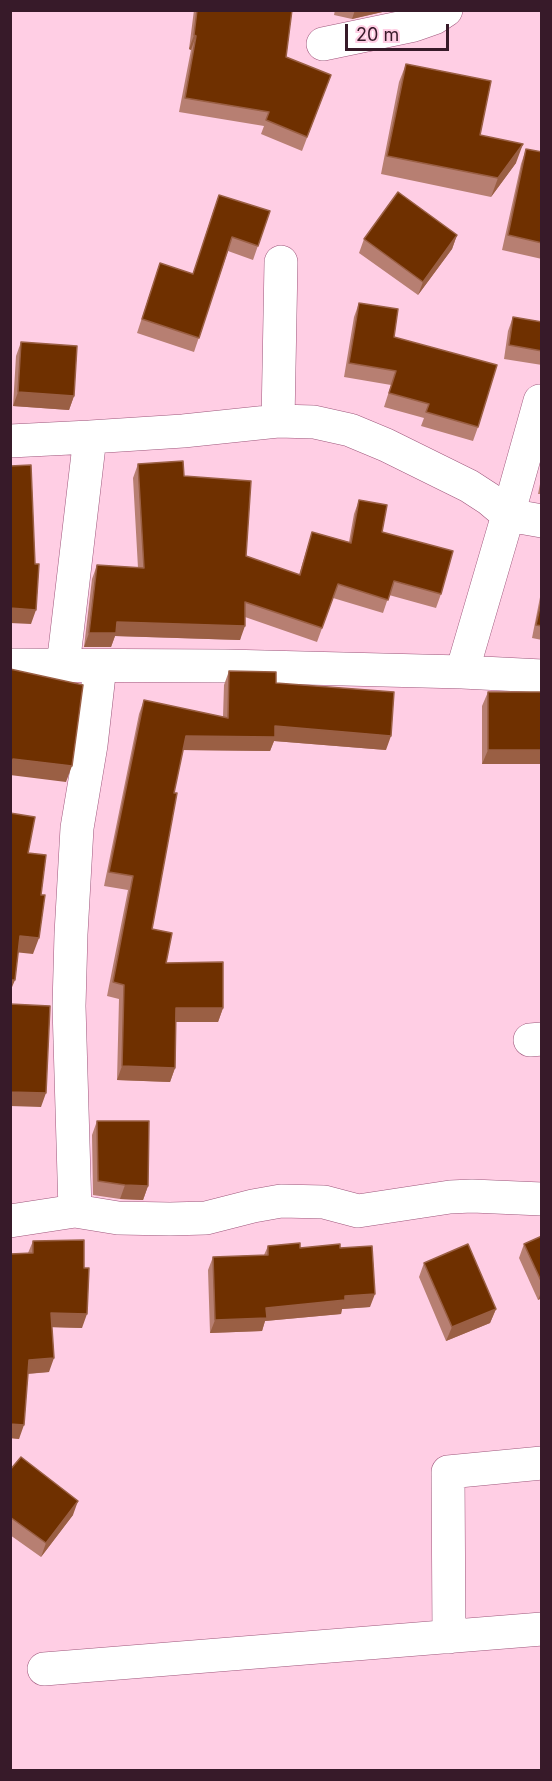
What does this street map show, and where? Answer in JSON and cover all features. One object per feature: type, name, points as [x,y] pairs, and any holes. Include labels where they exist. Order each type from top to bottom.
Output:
[{"type":"street","points":[[323,44],[414,25],[434,18],[446,10]]},
{"type":"street","points":[[278,421],[281,262]]},
{"type":"street","points":[[462,672],[540,401]]},
{"type":"street","points":[[10,441],[183,431],[278,421],[314,422],[350,430],[386,445],[469,486],[508,515],[542,520]]},
{"type":"street","points":[[63,666],[90,437]]},
{"type":"street","points":[[10,665],[226,666],[542,676]]},
{"type":"street","points":[[75,1211],[69,1006],[71,934],[77,828],[91,745],[100,666]]},
{"type":"street","points":[[10,1221],[75,1211],[118,1218],[206,1218],[281,1201],[324,1202],[358,1211],[450,1197],[542,1199]]},
{"type":"street","points":[[449,1637],[448,1472],[542,1463]]},
{"type":"street","points":[[44,1669],[542,1629]]},
{"type":"building","points":[[197,10],[292,10],[286,57],[331,75],[307,137],[266,120],[269,112],[185,98],[196,36],[194,35]]},
{"type":"building","points":[[406,64],[491,81],[480,135],[523,144],[498,178],[387,156]]},
{"type":"building","points":[[526,149],[542,152],[542,243],[508,235]]},
{"type":"building","points":[[398,192],[457,235],[423,282],[364,239]]},
{"type":"building","points":[[219,195],[270,211],[258,246],[232,237],[199,338],[142,319],[160,263],[193,274]]},
{"type":"building","points":[[359,303],[398,309],[394,337],[497,365],[478,427],[426,412],[429,404],[389,393],[396,371],[349,363]]},
{"type":"building","points":[[513,317],[542,322],[542,351],[509,345]]},
{"type":"building","points":[[21,342],[77,346],[74,396],[18,392]]},
{"type":"building","points":[[183,461],[184,476],[251,481],[246,556],[300,575],[312,532],[351,543],[359,500],[387,505],[382,532],[453,551],[441,594],[394,581],[388,600],[338,584],[322,628],[245,602],[245,626],[117,622],[116,633],[89,633],[97,565],[144,568],[138,464]]},
{"type":"building","points":[[31,465],[35,564],[39,564],[36,610],[10,608],[10,466]]},
{"type":"building","points":[[542,598],[542,626],[536,625]]},
{"type":"building","points":[[10,669],[83,685],[72,766],[13,759],[10,772]]},
{"type":"building","points":[[229,671],[276,672],[276,683],[394,692],[391,736],[275,726],[275,737],[186,736],[174,793],[177,793],[152,929],[172,933],[166,963],[223,962],[223,1008],[176,1008],[175,1068],[122,1066],[124,985],[113,982],[133,876],[109,872],[144,700],[228,718]]},
{"type":"building","points":[[488,692],[542,692],[542,750],[488,750]]},
{"type":"building","points":[[10,813],[35,817],[28,853],[46,855],[41,895],[45,895],[39,938],[20,936],[15,980],[10,980]]},
{"type":"building","points":[[10,1004],[50,1006],[46,1093],[10,1092]]},
{"type":"building","points":[[97,1121],[149,1121],[148,1186],[98,1181]]},
{"type":"building","points":[[542,1236],[542,1283],[524,1244]]},
{"type":"building","points":[[84,1240],[84,1268],[89,1268],[87,1314],[51,1313],[54,1358],[29,1360],[24,1425],[10,1424],[10,1254],[33,1253],[33,1241]]},
{"type":"building","points":[[300,1243],[300,1248],[340,1244],[340,1248],[372,1246],[375,1294],[345,1296],[345,1300],[266,1308],[267,1318],[215,1320],[213,1257],[268,1255],[268,1246]]},
{"type":"building","points":[[468,1244],[496,1309],[452,1327],[424,1263]]},
{"type":"building","points":[[21,1457],[78,1501],[46,1543],[10,1517],[10,1470]]}]
